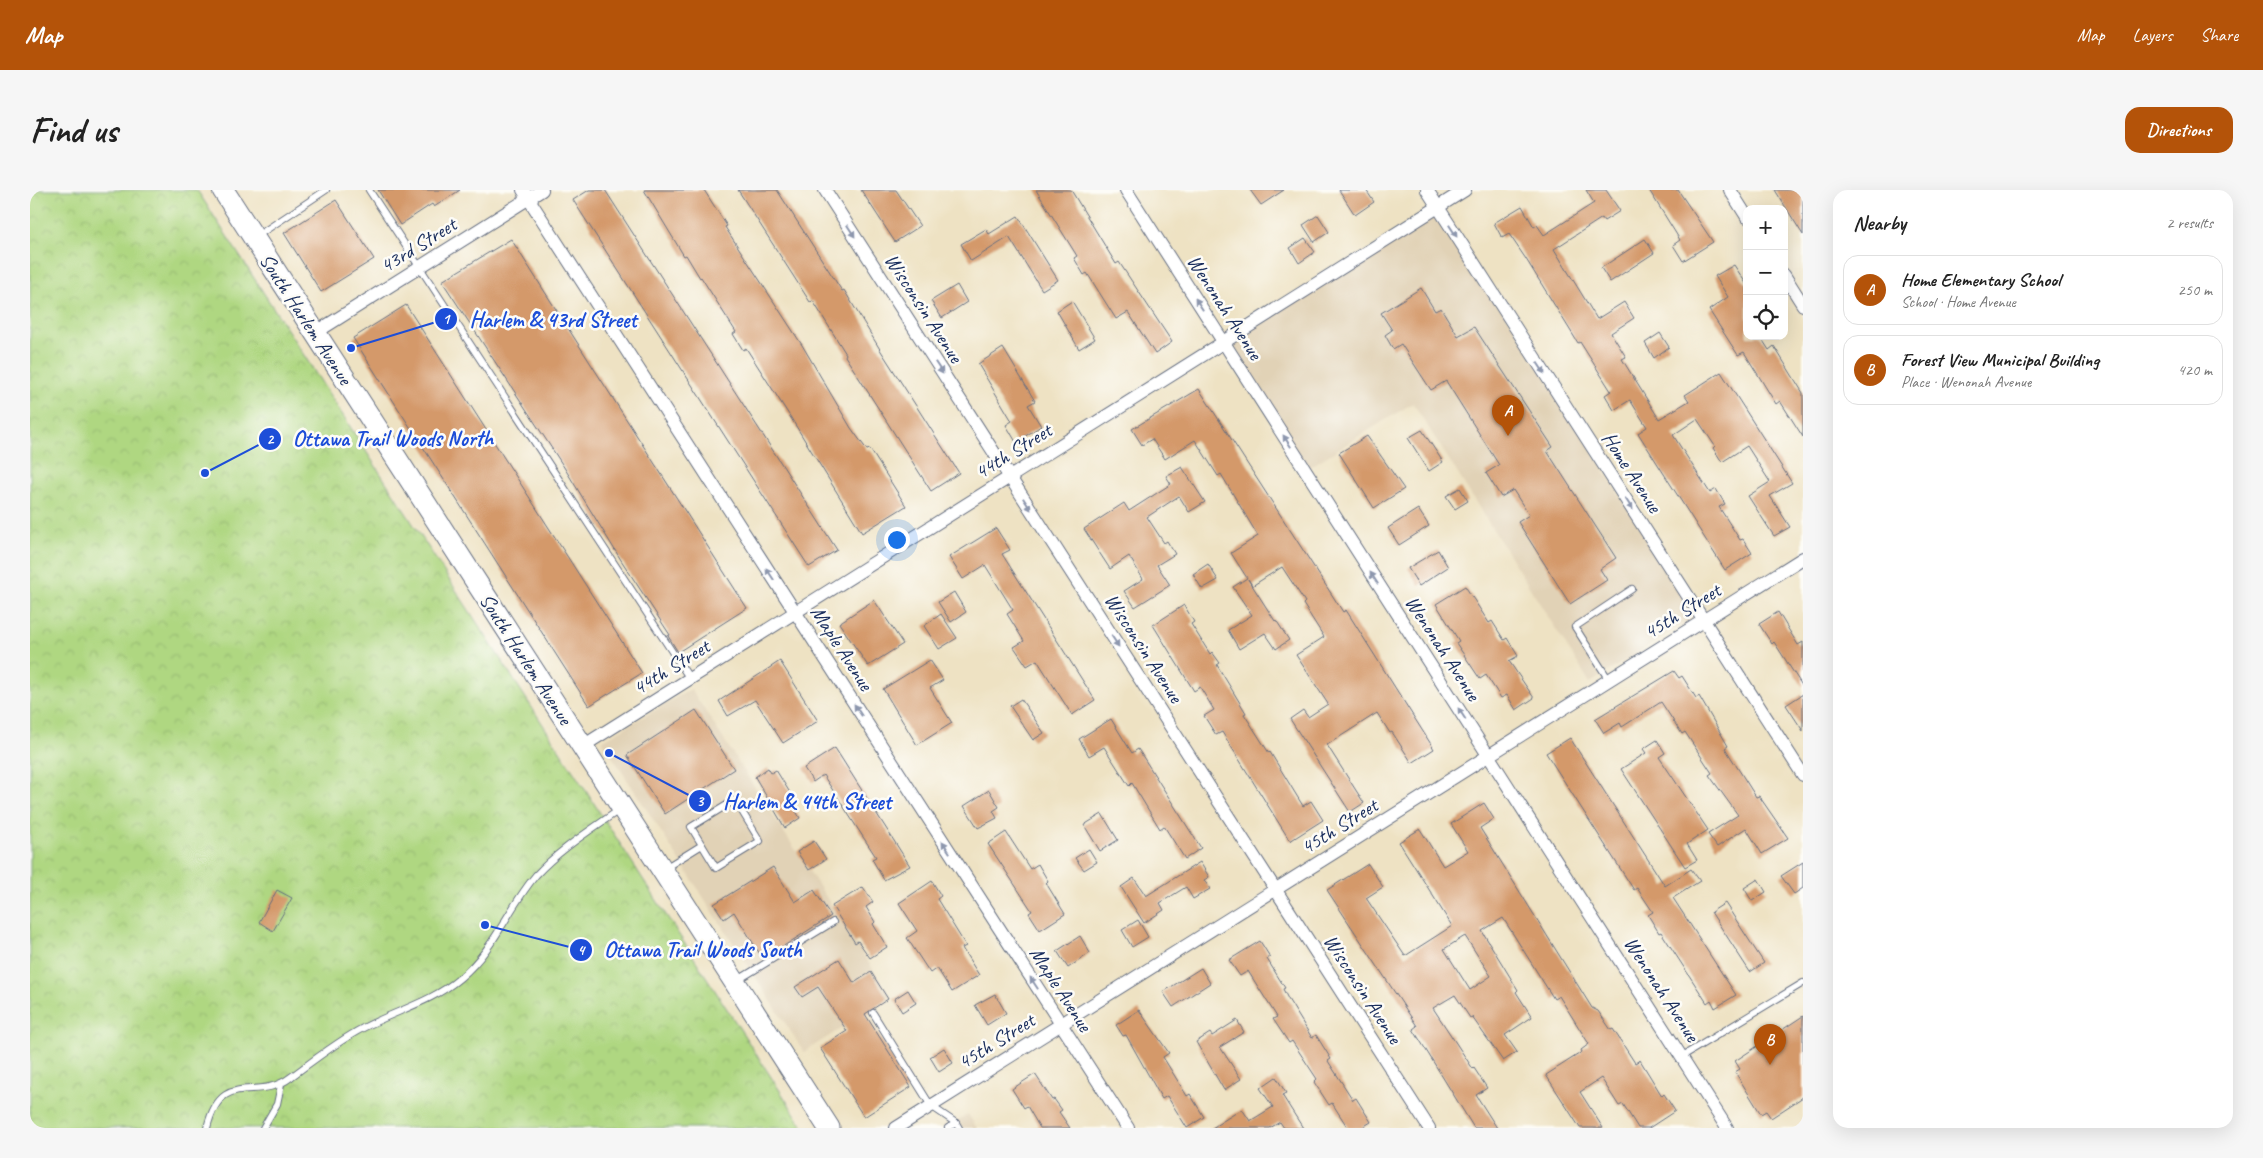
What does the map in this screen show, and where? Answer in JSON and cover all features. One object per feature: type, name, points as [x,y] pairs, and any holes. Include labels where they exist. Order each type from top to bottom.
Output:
[{"type":"main road","name":"South Harlem Avenue","points":[[222,190],[829,1128]]},
{"type":"street","name":"43rd Street","points":[[315,333],[419,267],[526,194],[542,190]]},
{"type":"street","name":"Wisconsin Avenue","points":[[825,190],[1429,1128]]},
{"type":"street","name":"Wenonah Avenue","points":[[1126,190],[1727,1128]]},
{"type":"street","name":"Home Avenue","points":[[1427,190],[1803,775]]},
{"type":"street","name":"44th Street","points":[[583,746],[1465,190]]},
{"type":"street","points":[[1730,190],[1743,211]]},
{"type":"street","name":"Maple Avenue","points":[[526,194],[1128,1128]]},
{"type":"street","points":[[1788,281],[1803,305]]},
{"type":"street","name":"45th Street","points":[[896,1128],[1803,558]]},
{"type":"lane","points":[[254,238],[326,190]]},
{"type":"lane","points":[[368,190],[690,679]]},
{"type":"lane","points":[[1608,680],[1575,627],[1632,589]]},
{"type":"lane","points":[[735,800],[760,841],[716,868],[702,845],[691,827],[735,800]]},
{"type":"lane","points":[[207,1128],[214,1107],[224,1095],[240,1090],[281,1085],[362,1028],[428,999],[460,979],[479,960],[536,876],[560,853],[622,808]]},
{"type":"lane","points":[[662,870],[702,845]]},
{"type":"lane","points":[[734,982],[833,922]]},
{"type":"lane","points":[[1681,1057],[1803,983]]},
{"type":"lane","points":[[873,1013],[931,1106],[957,1126]]},
{"type":"lane","points":[[263,1128],[277,1104],[281,1085]]},
{"type":"lane","points":[[948,1128],[957,1126]]},
{"type":"shaded area","points":[[1440,210],[1696,616],[1590,683],[1413,403],[1306,469],[1227,345]]},
{"type":"shaded area","points":[[691,689],[891,997],[804,1052],[602,741]]},
{"type":"shaded area","points":[[968,1114],[977,1128],[945,1128]]},
{"type":"green space","points":[[30,190],[197,190],[804,1128],[30,1128]]},
{"type":"building","points":[[378,190],[460,190],[434,207],[432,204],[400,225]]},
{"type":"building","points":[[589,190],[605,190],[837,550],[809,567],[573,200]]},
{"type":"building","points":[[644,190],[704,190],[727,226],[725,227],[802,345],[851,428],[867,450],[870,449],[906,506],[862,533],[746,348],[743,350],[733,334],[736,332],[686,255],[684,256]]},
{"type":"building","points":[[738,190],[777,190],[842,291],[844,290],[959,473],[931,491],[845,356],[846,354],[813,301],[810,302]]},
{"type":"building","points":[[861,190],[896,190],[920,226],[895,242]]},
{"type":"building","points":[[1036,190],[1071,190],[1116,264],[1119,262],[1172,342],[1155,354],[1128,312],[1116,319],[1087,273],[1084,275],[1074,258],[1077,256]]},
{"type":"building","points":[[1250,190],[1284,190],[1261,205]]},
{"type":"building","points":[[1339,190],[1366,190],[1374,202],[1355,215]]},
{"type":"building","points":[[1586,190],[1606,190],[1620,211],[1604,221],[1602,218],[1554,249],[1597,319],[1624,302],[1634,318],[1611,333],[1626,357],[1622,359],[1659,419],[1689,401],[1685,395],[1721,372],[1792,483],[1770,496],[1790,527],[1774,536],[1748,496],[1770,482],[1747,446],[1722,462],[1713,448],[1715,446],[1697,419],[1673,435],[1710,493],[1716,489],[1725,504],[1719,507],[1740,540],[1743,539],[1752,553],[1725,570],[1638,433],[1647,427],[1630,400],[1614,410],[1605,395],[1611,391],[1580,342],[1578,343],[1509,234],[1502,238],[1494,223],[1522,206],[1534,227],[1537,225],[1544,235],[1594,203]]},
{"type":"building","points":[[1649,190],[1678,190],[1713,242],[1683,261],[1673,245],[1680,240]]},
{"type":"building","points":[[1775,190],[1803,190],[1803,235],[1788,211],[1788,205],[1784,205]]},
{"type":"building","points":[[336,200],[374,259],[321,292],[284,233]]},
{"type":"building","points":[[1318,215],[1329,232],[1314,242],[1303,225]]},
{"type":"building","points":[[1018,216],[1058,280],[1042,290],[1009,237],[971,261],[961,244],[986,229],[989,234]]},
{"type":"building","points":[[1305,238],[1315,252],[1299,263],[1290,248]]},
{"type":"building","points":[[511,239],[747,608],[678,652],[668,636],[670,635],[562,464],[442,281]]},
{"type":"building","points":[[1645,239],[1654,253],[1610,282],[1601,268]]},
{"type":"building","points":[[1734,265],[1743,279],[1743,340],[1763,340],[1769,350],[1774,346],[1803,393],[1803,437],[1780,401],[1776,404],[1744,352],[1738,355],[1709,310],[1728,297],[1715,276]]},
{"type":"building","points":[[957,285],[967,302],[942,318],[931,301]]},
{"type":"building","points":[[1421,288],[1435,311],[1441,308],[1458,336],[1474,327],[1553,447],[1547,451],[1616,558],[1600,569],[1607,580],[1570,604],[1518,522],[1529,515],[1513,490],[1501,497],[1486,473],[1499,465],[1446,381],[1431,390],[1401,344],[1393,349],[1385,335],[1392,330],[1381,313]]},
{"type":"building","points":[[1072,301],[1095,339],[1079,349],[1057,311]]},
{"type":"building","points":[[406,305],[642,673],[589,706],[353,338]]},
{"type":"building","points":[[1660,333],[1669,347],[1654,358],[1645,343]]},
{"type":"building","points":[[1003,348],[1035,401],[1028,405],[1041,426],[1016,442],[1006,425],[1012,421],[978,364]]},
{"type":"building","points":[[1199,389],[1343,612],[1346,610],[1434,749],[1412,763],[1377,713],[1327,745],[1364,803],[1350,812],[1290,719],[1303,710],[1308,717],[1328,704],[1296,655],[1324,637],[1303,604],[1305,602],[1282,567],[1252,586],[1289,640],[1276,649],[1265,633],[1239,649],[1228,630],[1252,615],[1233,587],[1247,578],[1231,553],[1258,536],[1221,474],[1218,476],[1195,440],[1165,459],[1152,439],[1142,445],[1132,429]]},
{"type":"building","points":[[1422,430],[1443,462],[1429,471],[1408,438]]},
{"type":"building","points":[[1367,436],[1404,489],[1374,508],[1339,453]]},
{"type":"building","points":[[1182,467],[1205,502],[1189,512],[1179,496],[1147,517],[1164,543],[1167,541],[1175,554],[1157,565],[1170,585],[1135,607],[1124,591],[1143,579],[1129,556],[1110,569],[1084,529],[1124,503],[1129,511],[1171,484],[1166,476]]},
{"type":"building","points":[[1460,488],[1468,501],[1455,509],[1446,496]]},
{"type":"building","points":[[1418,509],[1429,526],[1399,545],[1388,528]]},
{"type":"building","points":[[996,528],[1010,550],[1002,554],[1095,700],[1072,715],[1037,660],[1027,666],[1014,647],[1024,641],[1007,614],[1013,610],[985,565],[963,579],[949,557]]},
{"type":"building","points":[[1438,550],[1448,567],[1419,586],[1408,568]]},
{"type":"building","points":[[1208,564],[1218,580],[1202,589],[1193,574]]},
{"type":"building","points":[[1465,586],[1489,623],[1492,621],[1504,640],[1507,638],[1518,656],[1509,661],[1534,698],[1516,710],[1507,695],[1501,698],[1486,675],[1480,679],[1456,643],[1459,641],[1436,604]]},
{"type":"building","points":[[954,592],[966,612],[951,622],[938,602]]},
{"type":"building","points":[[874,600],[903,644],[868,666],[839,623]]},
{"type":"building","points":[[1184,605],[1194,622],[1191,624],[1210,654],[1212,652],[1220,663],[1217,665],[1246,713],[1244,714],[1303,806],[1311,801],[1323,820],[1290,841],[1222,732],[1216,735],[1204,716],[1214,710],[1200,687],[1194,691],[1153,625]]},
{"type":"building","points":[[1778,612],[1798,645],[1803,642],[1803,687],[1774,642],[1772,644],[1759,624]]},
{"type":"building","points":[[941,614],[957,638],[939,649],[924,626]]},
{"type":"building","points":[[930,660],[943,680],[930,688],[952,723],[917,745],[883,689]]},
{"type":"building","points":[[780,661],[818,721],[783,743],[755,700],[728,716],[719,701]]},
{"type":"building","points":[[1674,671],[1679,678],[1682,676],[1696,698],[1699,696],[1728,746],[1725,748],[1756,797],[1759,796],[1788,838],[1762,854],[1746,828],[1717,847],[1708,834],[1738,815],[1709,775],[1712,773],[1685,732],[1682,734],[1661,702],[1622,727],[1620,723],[1604,733],[1595,719]]},
{"type":"building","points":[[1803,694],[1803,731],[1786,705]]},
{"type":"building","points":[[1021,699],[1044,733],[1033,740],[1010,706]]},
{"type":"building","points":[[696,710],[734,769],[665,814],[627,755]]},
{"type":"building","points":[[1111,719],[1132,753],[1138,749],[1201,848],[1185,859],[1164,826],[1160,829],[1132,783],[1129,786],[1104,747],[1089,756],[1079,739]]},
{"type":"building","points":[[1570,738],[1665,886],[1691,869],[1700,881],[1673,898],[1736,995],[1715,1008],[1711,1000],[1707,1003],[1661,932],[1659,933],[1648,915],[1653,912],[1637,888],[1634,890],[1546,753]]},
{"type":"building","points":[[1657,740],[1665,753],[1659,757],[1708,830],[1687,844],[1697,860],[1685,867],[1621,769],[1646,753],[1643,749]]},
{"type":"building","points":[[835,748],[910,866],[884,880],[872,859],[876,857],[823,775],[813,782],[804,768]]},
{"type":"building","points":[[768,768],[771,773],[776,770],[792,796],[788,798],[800,818],[785,828],[755,777]]},
{"type":"building","points":[[989,790],[999,807],[993,811],[997,818],[978,828],[964,806]]},
{"type":"building","points":[[1484,803],[1494,819],[1480,828],[1592,1008],[1598,1011],[1611,1030],[1613,1029],[1635,1063],[1640,1060],[1662,1096],[1664,1094],[1675,1111],[1649,1128],[1638,1128],[1623,1104],[1619,1106],[1601,1078],[1580,1092],[1603,1128],[1580,1128],[1546,1075],[1582,1052],[1581,1050],[1589,1044],[1559,996],[1554,999],[1503,918],[1482,931],[1532,1017],[1505,1035],[1517,1052],[1503,1061],[1455,995],[1433,1008],[1487,1088],[1476,1095],[1497,1128],[1474,1128],[1413,1029],[1417,1026],[1327,890],[1368,864],[1383,887],[1366,898],[1405,956],[1452,926],[1399,842],[1420,829],[1443,866],[1468,851],[1451,824]],"holes":[[[1465,936],[1491,976],[1470,990],[1444,949]]]},
{"type":"building","points":[[1102,814],[1118,840],[1100,851],[1084,825]]},
{"type":"building","points":[[1006,832],[1030,869],[1038,864],[1048,881],[1046,883],[1065,914],[1040,930],[1029,913],[1032,911],[988,844]]},
{"type":"building","points":[[814,841],[826,859],[809,870],[797,852]]},
{"type":"building","points":[[1089,849],[1097,862],[1084,870],[1075,858]]},
{"type":"building","points":[[1200,862],[1209,877],[1204,880],[1210,889],[1193,899],[1186,887],[1160,903],[1164,910],[1144,923],[1121,887],[1134,878],[1146,896]]},
{"type":"building","points":[[1803,862],[1803,888],[1794,894],[1781,876]]},
{"type":"building","points":[[773,867],[795,902],[814,890],[831,916],[763,959],[734,912],[724,919],[714,904]]},
{"type":"building","points":[[1758,879],[1766,892],[1752,901],[1744,888]]},
{"type":"building","points":[[932,881],[941,896],[937,899],[966,946],[962,948],[979,975],[952,992],[937,968],[930,973],[907,938],[917,931],[899,903]]},
{"type":"building","points":[[863,887],[873,902],[866,907],[875,922],[873,924],[887,947],[870,958],[858,941],[855,943],[832,906]]},
{"type":"building","points":[[277,890],[292,898],[273,931],[259,922]]},
{"type":"building","points":[[1725,903],[1764,963],[1750,972],[1711,912]]},
{"type":"building","points":[[1138,920],[1148,937],[1132,947],[1122,930]]},
{"type":"building","points":[[1080,936],[1090,953],[1068,968],[1057,951]]},
{"type":"building","points":[[1260,941],[1270,957],[1267,959],[1285,988],[1283,989],[1288,999],[1312,1038],[1316,1035],[1331,1059],[1328,1061],[1353,1100],[1356,1098],[1371,1122],[1361,1128],[1348,1128],[1332,1103],[1329,1105],[1314,1082],[1317,1079],[1292,1041],[1289,1043],[1273,1019],[1277,1017],[1248,971],[1240,976],[1229,960]]},
{"type":"building","points":[[839,959],[854,983],[871,972],[888,999],[865,1014],[911,1087],[864,1117],[820,1048],[847,1031],[818,987],[802,997],[795,987]]},
{"type":"building","points":[[1201,968],[1210,983],[1173,1007],[1163,992]]},
{"type":"building","points":[[908,990],[916,1003],[902,1012],[894,999]]},
{"type":"building","points":[[995,994],[1006,1013],[987,1025],[975,1005]]},
{"type":"building","points":[[1139,1010],[1169,1053],[1163,1057],[1187,1096],[1190,1094],[1204,1117],[1187,1128],[1167,1096],[1162,1099],[1126,1035],[1123,1036],[1116,1025]]},
{"type":"building","points":[[1803,1016],[1803,1097],[1771,1118],[1766,1111],[1761,1114],[1735,1072],[1740,1069],[1735,1061]]},
{"type":"building","points":[[1237,1020],[1244,1032],[1220,1047],[1241,1079],[1224,1090],[1196,1042],[1210,1033],[1212,1036]]},
{"type":"building","points":[[944,1048],[953,1063],[939,1072],[930,1057]]},
{"type":"building","points":[[1035,1074],[1052,1100],[1054,1099],[1062,1110],[1059,1112],[1070,1128],[1040,1128],[1027,1106],[1024,1108],[1012,1089]]},
{"type":"building","points":[[1276,1077],[1286,1093],[1282,1095],[1303,1128],[1284,1128],[1280,1122],[1270,1128],[1212,1128],[1242,1109],[1250,1121],[1273,1107],[1260,1088]]},
{"type":"place","name":"Harlem & 43rd Street","points":[[351,348]]},
{"type":"place","name":"Home Elementary School","points":[[1508,436]]},
{"type":"place","name":"Ottawa Trail Woods North","points":[[205,473]]},
{"type":"place","name":"Harlem & 44th Street","points":[[609,753]]},
{"type":"place","name":"Ottawa Trail Woods South","points":[[485,925]]},
{"type":"place","name":"Forest View Municipal Building","points":[[1770,1065]]}]
